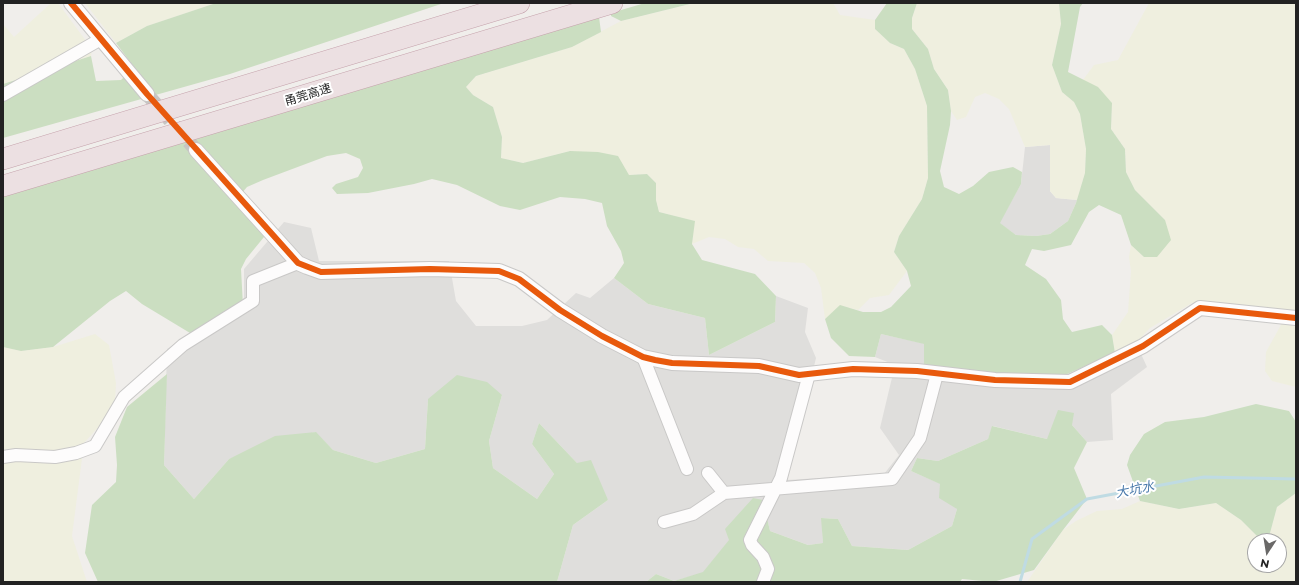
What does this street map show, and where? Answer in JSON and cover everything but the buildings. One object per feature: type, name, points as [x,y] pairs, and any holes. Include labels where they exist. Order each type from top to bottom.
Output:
[{"type":"highway","points":[[3,159],[519,3]]},
{"type":"highway","name":"甬莞高速","points":[[3,186],[612,3]]},
{"type":"street","points":[[71,3],[147,94]]},
{"type":"street","points":[[3,95],[101,39]]},
{"type":"street","points":[[196,150],[298,263],[321,272],[430,269],[499,271],[519,279],[560,310],[602,336],[643,357],[672,363],[758,366],[799,375],[853,369],[937,374],[995,380],[1070,382],[1144,346],[1200,308],[1296,318]]},
{"type":"street","points":[[3,457],[16,455],[55,457],[76,453],[95,446],[124,397],[183,344],[253,301],[253,281],[298,263]]},
{"type":"street","points":[[643,357],[687,469]]},
{"type":"street","points":[[763,582],[768,569],[763,557],[752,545],[750,540],[781,478],[809,374]]},
{"type":"street","points":[[664,522],[693,514],[724,493],[892,479],[920,438],[937,374]]},
{"type":"street","points":[[708,473],[724,493]]},
{"type":"shaded area","points":[[1050,145],[1050,191],[1056,198],[1077,200],[1076,203],[1068,221],[1050,234],[1036,236],[1016,235],[999,223],[1021,184],[1025,147]]},
{"type":"shaded area","points":[[284,222],[311,228],[319,261],[449,261],[456,301],[476,326],[522,326],[547,320],[576,293],[590,298],[614,278],[648,304],[705,318],[709,355],[775,322],[776,296],[808,308],[805,332],[816,358],[787,480],[884,474],[899,455],[880,428],[895,365],[875,357],[881,334],[1065,375],[1136,343],[1147,367],[1111,394],[1113,440],[1087,442],[1072,425],[1047,439],[993,426],[988,439],[938,461],[917,458],[911,471],[941,484],[957,509],[952,526],[908,550],[852,546],[838,519],[822,518],[823,543],[808,545],[770,531],[763,500],[703,573],[674,581],[656,574],[646,582],[557,582],[573,525],[608,500],[577,463],[539,423],[532,444],[554,474],[537,499],[493,468],[489,441],[502,395],[428,399],[425,449],[376,463],[333,450],[315,432],[229,459],[194,499],[164,465],[167,349],[244,298],[244,269]]},
{"type":"green space","points":[[51,3],[58,3],[92,49],[91,56],[3,84],[3,24],[14,37]]},
{"type":"green space","points":[[85,3],[216,3],[147,26],[116,43]]},
{"type":"green space","points":[[216,3],[444,3],[230,74],[3,138],[3,84],[91,56],[96,81],[121,80],[134,67],[116,43],[147,26]]},
{"type":"green space","points":[[645,3],[694,3],[621,21],[611,16],[611,13]]},
{"type":"green space","points":[[694,3],[833,3],[840,15],[875,20],[875,29],[890,43],[904,49],[915,69],[927,106],[928,178],[922,199],[899,236],[894,252],[907,271],[889,295],[870,298],[858,310],[841,306],[825,319],[821,288],[815,273],[804,263],[768,261],[754,249],[738,247],[725,239],[709,237],[692,244],[694,221],[659,212],[656,200],[656,183],[647,174],[629,175],[570,151],[523,163],[501,158],[502,137],[493,107],[473,95],[466,87],[476,76],[572,47],[621,21]]},
{"type":"green space","points":[[887,3],[917,3],[912,18],[912,29],[928,49],[934,69],[948,90],[951,111],[950,125],[940,171],[944,187],[959,194],[973,186],[989,172],[1013,167],[1022,172],[1021,184],[1000,223],[1016,235],[1036,236],[1050,234],[1068,221],[1076,203],[1085,173],[1086,149],[1080,114],[1074,102],[1062,92],[1052,65],[1061,24],[1059,3],[1083,3],[1080,7],[1068,72],[1098,87],[1112,103],[1111,129],[1125,149],[1126,172],[1135,190],[1165,220],[1171,240],[1157,257],[1144,257],[1131,245],[1121,215],[1099,205],[1089,212],[1071,245],[1044,251],[1032,249],[1025,265],[1046,279],[1061,300],[1063,319],[1072,332],[1102,325],[1112,335],[1115,353],[1065,375],[994,375],[924,365],[924,344],[881,334],[875,357],[849,356],[831,338],[825,319],[840,305],[863,312],[881,312],[891,307],[911,286],[907,271],[894,252],[899,236],[922,199],[928,178],[927,106],[915,69],[904,49],[890,43],[875,29],[875,20]]},
{"type":"green space","points":[[917,3],[1059,3],[1061,24],[1052,65],[1062,92],[1074,102],[1080,114],[1086,149],[1085,173],[1077,200],[1056,198],[1050,191],[1050,145],[1025,147],[1009,109],[999,99],[985,93],[975,97],[966,117],[957,120],[951,111],[948,90],[934,69],[928,49],[912,29],[912,18]]},
{"type":"green space","points":[[1149,3],[1296,3],[1296,387],[1272,381],[1265,371],[1266,352],[1282,323],[1283,313],[1192,303],[1150,328],[1136,343],[1115,353],[1112,335],[1128,312],[1131,271],[1129,257],[1131,245],[1144,257],[1165,220],[1135,190],[1126,172],[1125,149],[1111,129],[1112,103],[1083,80],[1094,65],[1118,60]]},
{"type":"green space","points":[[599,17],[601,32],[572,47],[476,76],[466,87],[473,95],[493,107],[502,137],[501,158],[523,163],[570,151],[598,152],[618,156],[629,175],[647,174],[656,183],[656,200],[659,212],[695,221],[692,244],[702,260],[755,274],[776,296],[775,322],[709,355],[705,318],[648,304],[614,278],[624,263],[621,251],[607,226],[602,203],[585,199],[560,197],[520,210],[500,206],[457,185],[432,179],[368,193],[337,194],[332,188],[336,184],[358,177],[363,168],[360,159],[346,153],[327,156],[263,180],[247,187],[241,194],[263,230],[264,237],[246,259],[241,269],[243,306],[195,336],[142,304],[126,291],[110,301],[53,347],[21,351],[3,347],[3,196]]},
{"type":"green space","points":[[95,334],[109,345],[116,383],[115,402],[103,422],[84,443],[72,536],[87,582],[3,582],[3,347],[21,351],[53,347]]},
{"type":"green space","points":[[167,374],[164,465],[194,499],[229,459],[275,436],[316,432],[333,450],[376,463],[425,449],[428,399],[457,375],[487,382],[502,395],[489,441],[493,468],[537,499],[554,474],[532,444],[539,423],[577,463],[591,460],[608,500],[573,525],[557,582],[98,582],[85,553],[92,505],[116,482],[117,465],[115,437],[127,407]]},
{"type":"green space","points":[[1256,404],[1289,411],[1296,422],[1296,493],[1277,507],[1270,533],[1254,533],[1241,520],[1216,503],[1179,509],[1140,501],[1127,465],[1130,455],[1144,434],[1165,422],[1204,417]]},
{"type":"green space","points":[[1058,410],[1074,413],[1072,425],[1087,442],[1074,468],[1087,499],[1034,570],[993,582],[962,579],[960,582],[646,582],[656,574],[674,581],[703,572],[729,540],[725,529],[753,498],[763,500],[770,531],[808,545],[823,543],[821,518],[838,519],[852,546],[908,550],[952,526],[957,509],[939,498],[940,484],[911,471],[917,458],[938,461],[988,439],[992,426],[1047,439]]},
{"type":"green space","points":[[1296,493],[1296,582],[1027,582],[1063,530],[1076,521],[1097,511],[1122,509],[1140,501],[1179,509],[1216,503],[1241,520],[1254,533],[1247,533],[1247,573],[1287,573],[1287,533],[1270,533],[1277,507]]},
{"type":"waterway","name":"大坑水","points":[[1020,582],[1032,539],[1087,499],[1204,477],[1296,479]]},
{"type":"tunnel","points":[[147,94],[196,150]]},
{"type":"cycle path","points":[[71,3],[147,94],[298,263],[321,272],[430,269],[499,271],[519,279],[560,310],[602,336],[643,357],[672,363],[759,366],[799,375],[853,369],[917,371],[995,380],[1070,382],[1143,346],[1200,308],[1296,318]]}]
